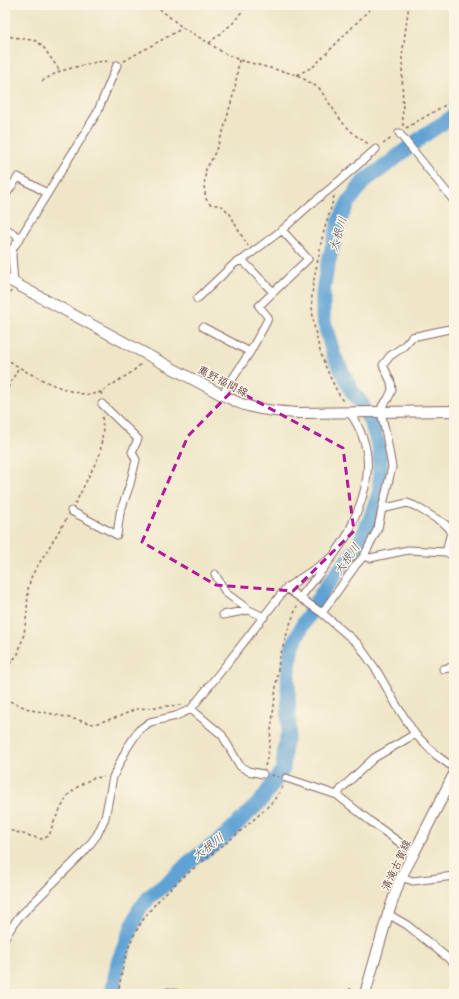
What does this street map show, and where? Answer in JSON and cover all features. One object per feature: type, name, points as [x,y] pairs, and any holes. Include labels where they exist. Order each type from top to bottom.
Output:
[{"type":"main road","name":"薦野福間線","points":[[9,280],[247,406],[280,412],[350,413],[454,411]]},
{"type":"main road","name":"清滝古賀線","points":[[365,994],[388,914],[401,877],[454,774]]},
{"type":"street","points":[[9,280],[13,248],[97,113],[117,65]]},
{"type":"street","points":[[401,131],[415,153],[454,201]]},
{"type":"street","points":[[197,299],[235,263],[242,260],[282,230],[376,149]]},
{"type":"street","points":[[6,193],[18,177],[47,193]]},
{"type":"street","points":[[5,228],[20,238]]},
{"type":"street","points":[[222,394],[250,352],[267,321],[268,317],[259,306],[308,259],[282,230]]},
{"type":"street","points":[[242,260],[273,292]]},
{"type":"street","points":[[203,327],[250,352]]},
{"type":"street","points":[[322,612],[364,556],[378,528],[392,467],[386,434],[377,412],[388,399],[392,390],[391,382],[383,365],[390,356],[403,347],[412,337],[454,328]]},
{"type":"street","points":[[71,511],[117,536],[120,513],[136,460],[132,452],[138,438],[102,404]]},
{"type":"street","points":[[300,598],[346,536],[364,493],[367,478],[368,458],[364,440],[350,413]]},
{"type":"street","points":[[382,509],[407,504],[415,506],[445,524],[451,532],[446,552]]},
{"type":"street","points":[[364,556],[370,558],[408,550],[446,552],[454,556]]},
{"type":"street","points":[[5,937],[18,918],[84,852],[97,835],[105,818],[113,777],[127,748],[139,730],[150,722],[176,716],[191,708],[286,588],[331,558]]},
{"type":"street","points":[[214,574],[226,593],[249,610],[264,617]]},
{"type":"street","points":[[286,588],[322,612],[358,644],[377,671],[415,734],[436,755],[454,768]]},
{"type":"street","points":[[223,615],[249,610]]},
{"type":"street","points":[[443,669],[454,667]]},
{"type":"street","points":[[191,708],[222,735],[240,766],[248,771],[263,774]]},
{"type":"street","points":[[336,795],[374,758],[415,734]]},
{"type":"street","points":[[286,778],[336,795],[414,853]]},
{"type":"street","points":[[401,877],[414,881],[454,876]]},
{"type":"street","points":[[388,914],[407,925],[454,963]]},
{"type":"street","points":[[168,994],[168,992],[178,994]]},
{"type":"path","points":[[155,5],[183,28],[222,52],[238,60],[297,75],[319,88],[342,122],[355,135],[376,149],[401,131],[454,100]]},
{"type":"path","points":[[209,43],[233,23],[247,5]]},
{"type":"path","points":[[297,75],[314,66],[374,5]]},
{"type":"path","points":[[401,131],[402,57],[410,5]]},
{"type":"path","points":[[42,81],[60,71],[96,62],[111,61],[117,65],[183,28]]},
{"type":"path","points":[[5,34],[7,36],[37,41],[44,48],[60,71]]},
{"type":"path","points":[[238,60],[235,88],[223,132],[213,157],[206,169],[204,186],[206,199],[210,204],[222,206],[230,214],[252,252]]},
{"type":"path","points":[[336,184],[323,233],[313,290],[312,305],[316,340],[322,359],[338,394],[350,413]]},
{"type":"path","points":[[5,304],[11,291],[9,280]]},
{"type":"path","points":[[5,358],[25,371],[51,384],[73,392],[89,395],[102,392],[132,372],[150,356]]},
{"type":"path","points":[[5,393],[19,367]]},
{"type":"path","points":[[5,667],[8,666],[18,654],[24,634],[28,589],[32,575],[71,511],[100,454],[103,430],[102,392]]},
{"type":"path","points":[[118,994],[123,967],[131,940],[141,922],[156,902],[265,809],[279,794],[286,778],[263,774],[269,747],[279,660],[300,598]]},
{"type":"path","points":[[5,698],[31,710],[94,724],[118,717],[136,709],[179,704],[191,708]]},
{"type":"path","points":[[5,829],[41,839],[48,836],[68,795],[80,785],[93,778],[113,777]]},
{"type":"path","points":[[338,994],[350,989],[358,994]]},
{"type":"highlighted area","points":[[234,389],[343,448],[354,531],[293,591],[216,585],[142,542],[188,436]]},
{"type":"waterway","name":"大根川","points":[[112,994],[118,962],[139,910],[150,896],[171,880],[189,862],[220,840],[261,801],[283,769],[285,746],[289,730],[288,676],[291,650],[302,626],[323,591],[358,546],[370,520],[380,491],[380,451],[373,428],[362,404],[353,393],[334,356],[323,318],[323,292],[333,245],[340,219],[348,203],[364,181],[426,134],[454,116]]}]
